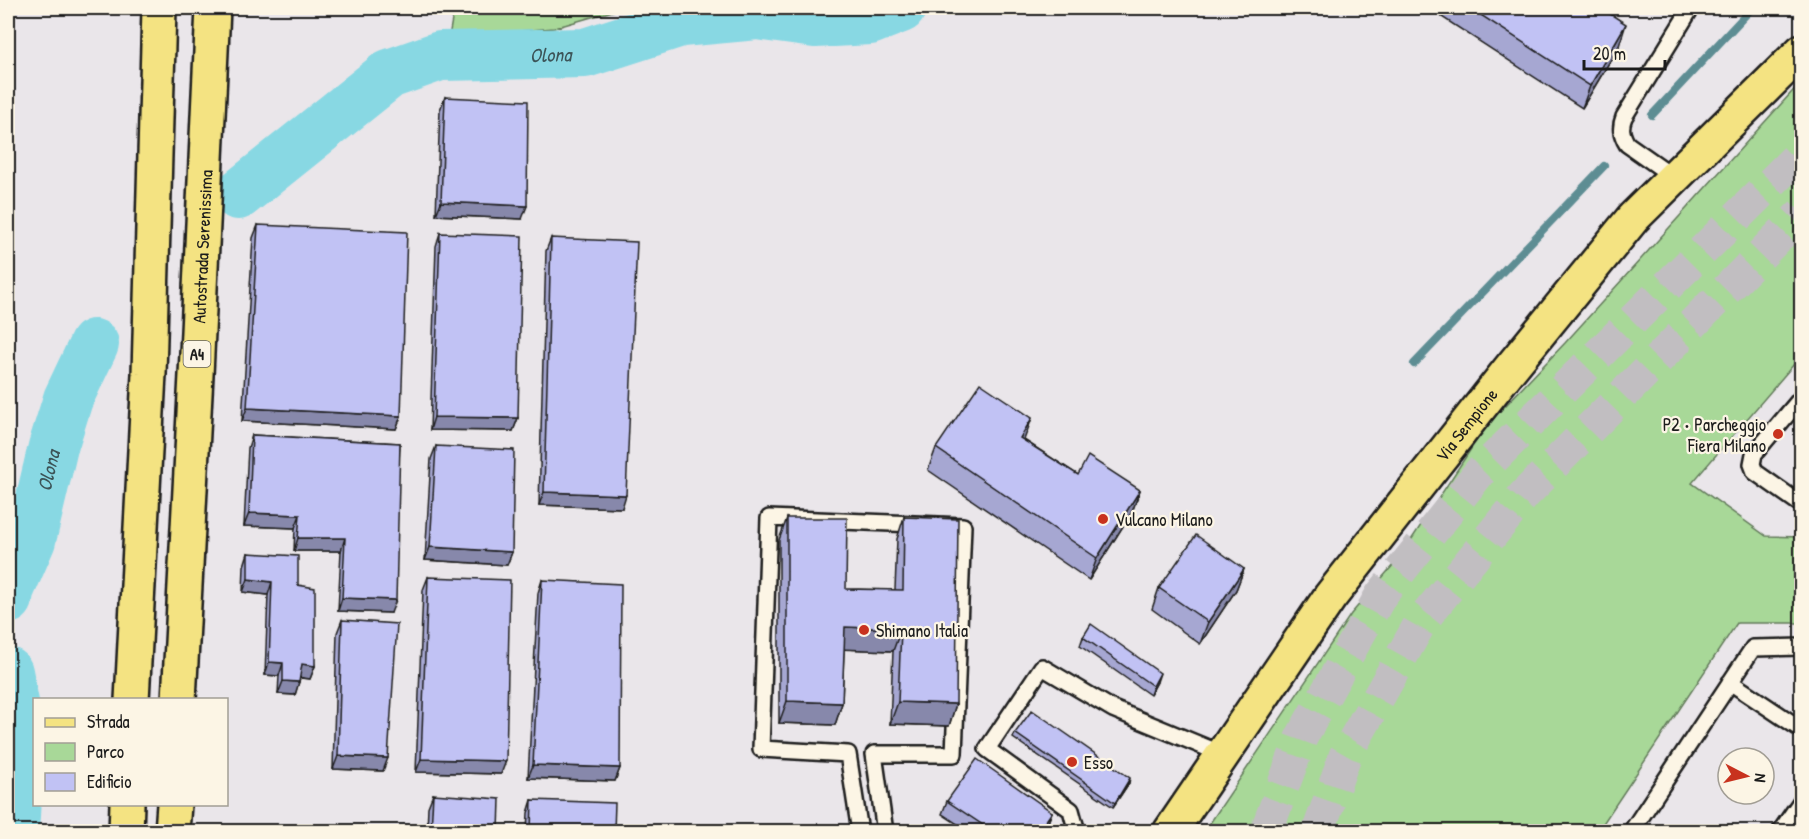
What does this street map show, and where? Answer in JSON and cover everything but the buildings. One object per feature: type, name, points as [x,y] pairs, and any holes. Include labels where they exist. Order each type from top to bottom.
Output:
[{"type":"main road","points":[[132,698],[149,374],[159,8]]},
{"type":"main road","name":"Autostrada Serenissima","points":[[179,698],[213,8]]},
{"type":"main road","name":"Via Sempione","points":[[1170,831],[1330,597],[1633,218],[1802,51]]},
{"type":"main road","points":[[126,831],[127,806]]},
{"type":"main road","points":[[172,831],[174,806]]},
{"type":"lane","points":[[1674,177],[1627,144],[1622,135],[1621,126],[1624,117],[1691,8]]},
{"type":"lane","points":[[1802,397],[1754,454],[1752,464],[1755,472],[1802,505]]},
{"type":"lane","points":[[860,831],[848,754],[761,749],[769,518],[963,526],[954,754],[874,753],[885,831]]},
{"type":"lane","points":[[1631,831],[1753,648],[1802,647]]},
{"type":"lane","points":[[1077,831],[1071,810],[987,749],[1042,667],[1113,709],[1222,754]]},
{"type":"lane","points":[[1730,682],[1802,730]]},
{"type":"lane","points":[[1780,831],[1802,800]]},
{"type":"green space","points":[[454,8],[623,8],[554,28],[449,37]]},
{"type":"green space","points":[[1801,82],[1801,356],[1692,483],[1766,536],[1801,537],[1801,623],[1737,623],[1598,831],[1204,832],[1351,614],[1400,557],[1486,426],[1565,343]]},
{"type":"waterway","name":"Olona","points":[[238,195],[389,74],[440,56],[585,53],[681,22],[757,15],[815,23],[870,20],[901,8]]},
{"type":"waterway","points":[[1652,115],[1752,8]]},
{"type":"waterway","points":[[1414,364],[1604,166]]},
{"type":"waterway","name":"Olona","points":[[8,599],[9,591],[31,540],[53,447],[68,399],[94,344]]},
{"type":"waterway","name":"Olona","points":[[8,672],[20,733],[14,832]]},
{"type":"tunnel","points":[[1266,832],[1301,738],[1381,595],[1479,473],[1802,152]]},
{"type":"tunnel","points":[[1318,832],[1345,756],[1421,622],[1524,495],[1802,213]]},
{"type":"place","name":"P2 • Parcheggio Fiera Milano","points":[[1778,434]]},
{"type":"place","name":"Vulcano Milano","points":[[1103,519]]},
{"type":"place","name":"Shimano Italia","points":[[864,630]]},
{"type":"place","name":"Esso","points":[[1072,762]]}]
